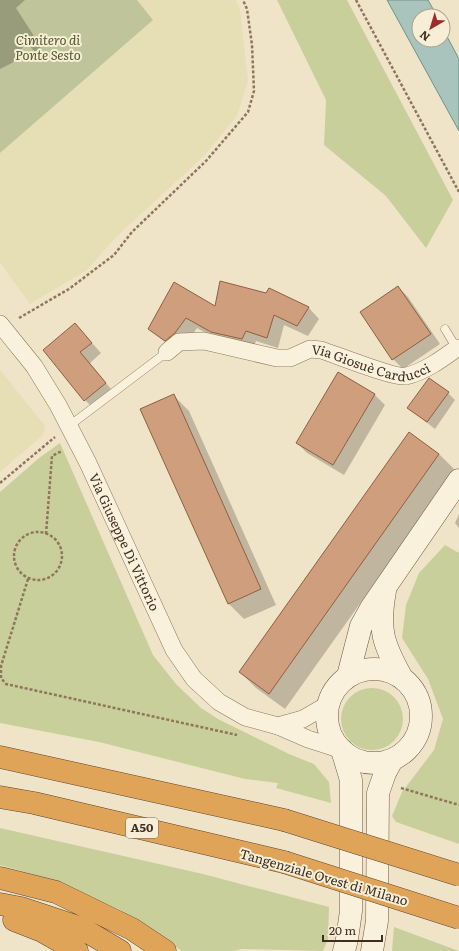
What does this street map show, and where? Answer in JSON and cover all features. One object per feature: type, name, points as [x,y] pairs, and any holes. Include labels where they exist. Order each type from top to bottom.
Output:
[{"type":"highway","points":[[0,757],[284,820],[459,875]]},
{"type":"highway","name":"Tangenziale Ovest di Milano","points":[[0,797],[34,803],[284,862],[459,918]]},
{"type":"highway","points":[[0,878],[56,892],[132,929],[165,951]]},
{"type":"highway","points":[[0,904],[21,908],[81,928],[120,951]]},
{"type":"highway","points":[[0,914],[42,931],[77,951]]},
{"type":"street","name":"Via Giuseppe Di Vittorio","points":[[3,328],[34,366],[58,405],[78,443],[174,650],[194,679],[219,702],[245,717],[278,726],[308,740],[342,750]]},
{"type":"street","name":"Via Giosuè Carducci","points":[[167,352],[179,342],[204,341],[277,358],[290,358],[310,349],[321,350],[381,371],[405,377],[428,367],[458,350]]},
{"type":"street","points":[[348,676],[361,626],[371,608],[459,480]]},
{"type":"street","points":[[386,586],[381,626],[387,648],[402,678]]},
{"type":"street","points":[[375,668],[390,671],[402,678],[414,690],[420,705],[421,722],[416,738],[406,751],[392,760],[374,763],[357,760],[342,750],[334,741],[328,730],[326,718],[327,706],[332,694],[339,684],[348,676],[361,670],[375,668]]},
{"type":"street","points":[[278,726],[303,719],[327,706]]},
{"type":"street","points":[[342,750],[351,780],[351,911],[344,951]]},
{"type":"street","points":[[372,951],[377,920],[378,793],[392,760]]},
{"type":"lane","name":"Via Giosuè Carducci","points":[[445,329],[458,350]]},
{"type":"lane","name":"Via Giosuè Carducci","points":[[69,426],[167,352]]},
{"type":"path","points":[[3,328],[22,315],[69,290],[114,255],[132,232],[206,161],[248,112],[254,91],[252,45],[247,9],[243,0]]},
{"type":"path","points":[[356,0],[459,192]]},
{"type":"path","points":[[0,483],[69,426]]},
{"type":"path","points":[[46,534],[52,456],[78,443]]},
{"type":"path","points":[[35,532],[46,534],[54,539],[60,548],[61,562],[56,572],[43,580],[28,579],[20,574],[14,562],[14,549],[24,536],[35,532]]},
{"type":"path","points":[[28,579],[2,666],[1,678],[6,684],[239,736]]},
{"type":"path","points":[[381,785],[417,792],[459,804]]},
{"type":"shaded area","points":[[137,0],[236,0],[240,9],[248,81],[237,116],[205,155],[116,237],[87,270],[30,304],[0,262],[0,153],[153,20]]},
{"type":"shaded area","points":[[0,370],[45,426],[43,435],[0,472]]},
{"type":"green space","name":"Cimitero di Ponte Sesto","points":[[0,0],[137,0],[153,20],[0,153]]},
{"type":"green space","points":[[277,0],[347,0],[453,200],[426,248],[386,196],[324,145],[326,100]]},
{"type":"green space","points":[[60,443],[153,655],[176,684],[201,708],[218,719],[289,754],[314,764],[329,782],[331,803],[276,788],[278,783],[245,779],[99,742],[0,723],[0,492],[39,458]]},
{"type":"green space","points":[[445,545],[459,553],[459,844],[396,822],[392,816],[402,792],[434,750],[443,719],[428,679],[402,638],[406,605],[419,573]]},
{"type":"green space","points":[[372,688],[384,690],[394,697],[401,707],[403,719],[401,731],[394,741],[384,748],[372,750],[360,748],[350,741],[343,731],[341,719],[343,707],[350,697],[360,690]]},
{"type":"green space","points":[[0,828],[203,874],[329,907],[328,939],[323,951],[242,949],[234,951],[182,951],[120,910],[57,881],[0,865]]},
{"type":"green space","points":[[394,927],[459,951],[392,951]]},
{"type":"water","points":[[387,0],[428,0],[432,8],[411,8],[411,44]]},
{"type":"water","points":[[451,44],[459,59],[459,131],[413,48],[451,48]]},
{"type":"building","points":[[220,281],[266,293],[269,288],[309,307],[297,326],[274,315],[267,338],[246,331],[242,339],[211,332],[186,318],[175,333],[165,341],[148,329],[174,282],[215,306]]},
{"type":"building","points":[[398,286],[431,334],[392,360],[360,312]]},
{"type":"building","points":[[75,323],[92,343],[80,352],[106,383],[84,401],[43,350]]},
{"type":"building","points":[[338,372],[375,394],[333,465],[296,443]]},
{"type":"building","points":[[429,378],[449,392],[427,422],[407,408]]},
{"type":"building","points":[[174,394],[261,589],[228,604],[140,409]]},
{"type":"building","points":[[409,432],[439,454],[269,694],[239,672]]}]
